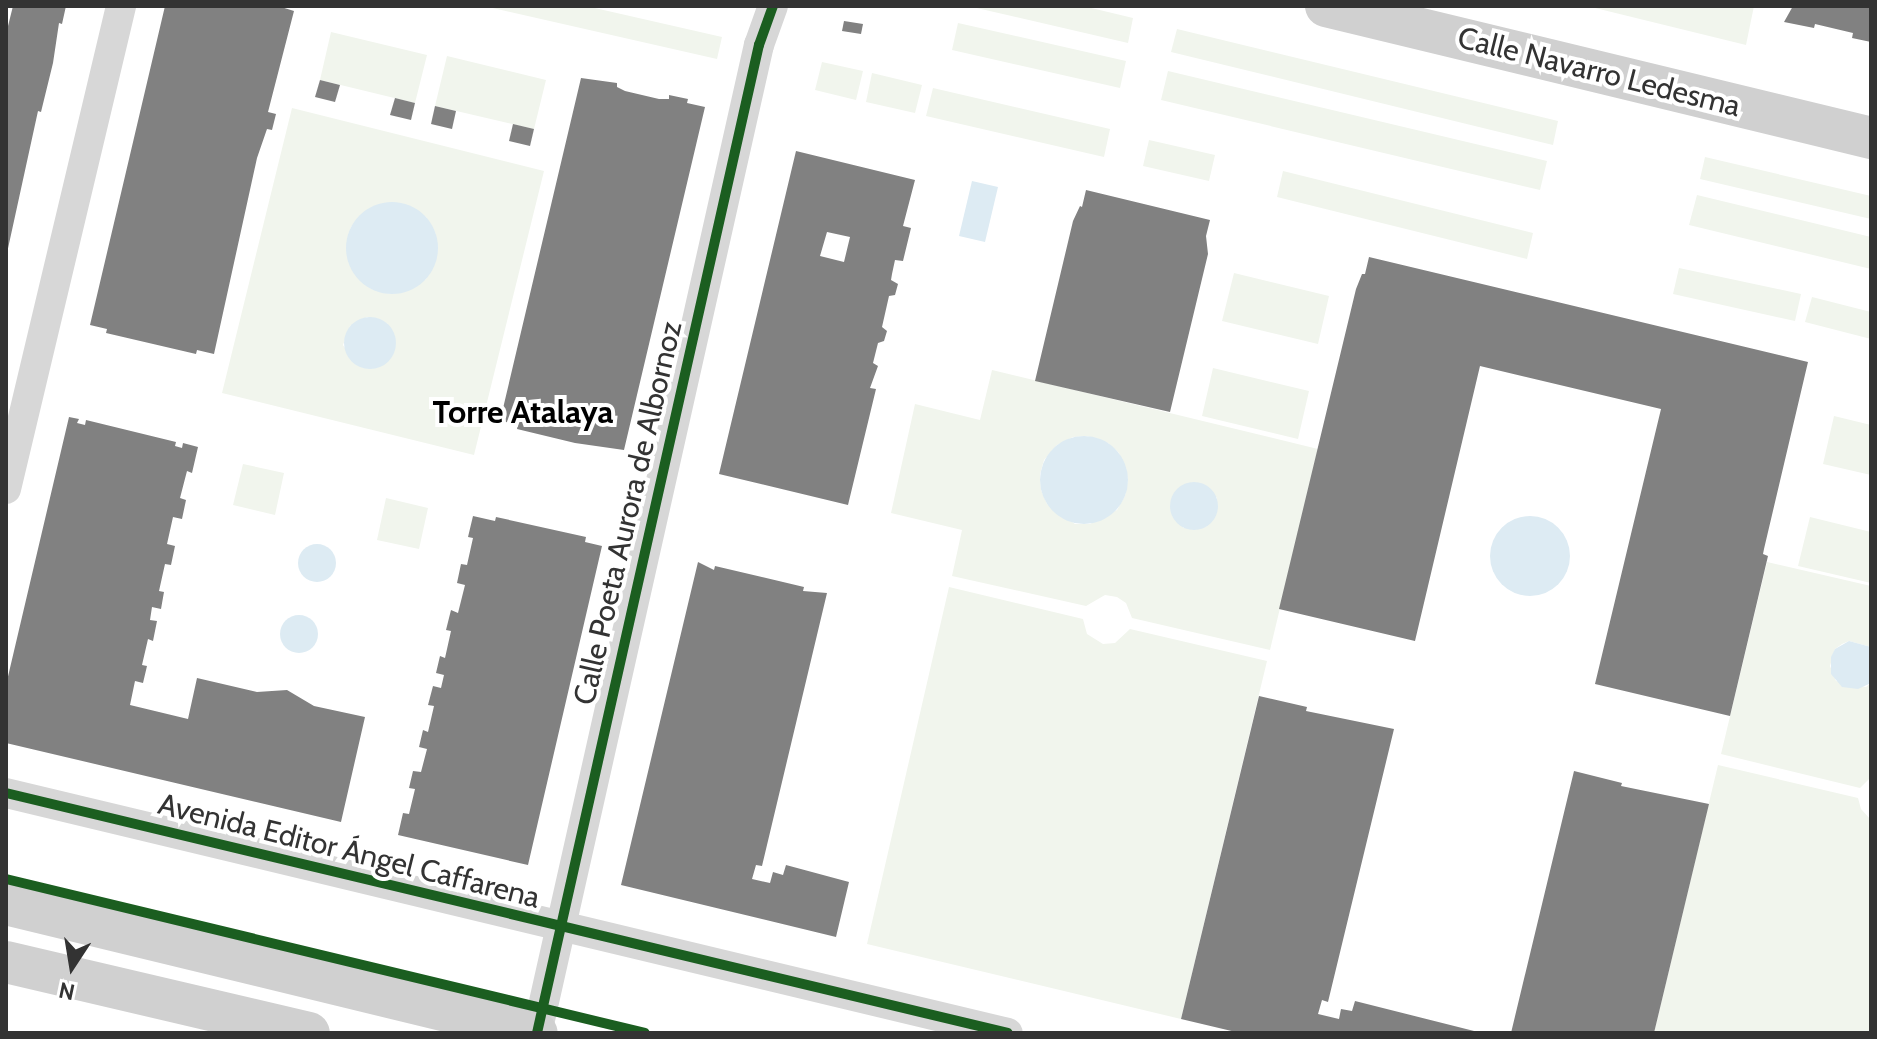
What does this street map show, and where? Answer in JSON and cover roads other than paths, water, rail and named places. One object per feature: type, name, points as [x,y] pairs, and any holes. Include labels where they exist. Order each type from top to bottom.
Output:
[{"type":"main road","name":"Calle Navarro Ledesma","points":[[1326,6],[1871,138]]},
{"type":"main road","points":[[6,904],[537,1033]]},
{"type":"main road","points":[[6,962],[309,1033]]},
{"type":"street","points":[[6,489],[121,6]]},
{"type":"street","name":"Calle Poeta Aurora de Albornoz","points":[[537,1033],[558,927],[759,45],[773,6]]},
{"type":"street","name":"Avenida Editor Ángel Caffarena","points":[[6,793],[1008,1033]]},
{"type":"district","name":"Torre Atalaya","points":[[523,412]]}]
